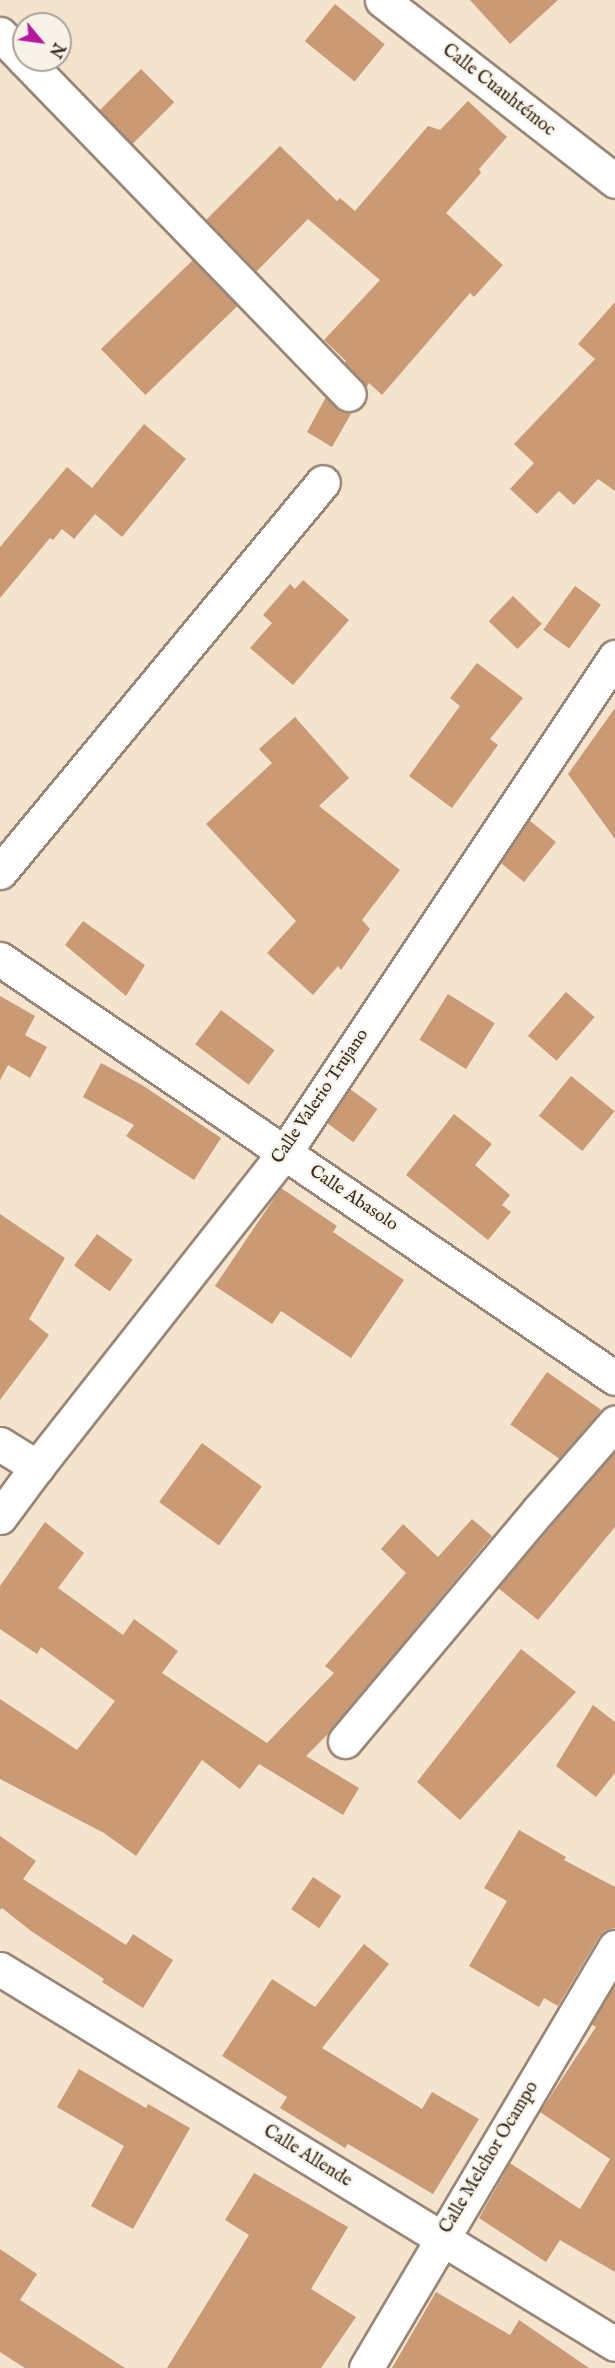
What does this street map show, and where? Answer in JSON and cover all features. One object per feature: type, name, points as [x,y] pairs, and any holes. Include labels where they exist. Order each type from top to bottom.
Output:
[{"type":"street","name":"Calle Cuauhtémoc","points":[[382,0],[615,181]]},
{"type":"street","points":[[0,34],[12,46]]},
{"type":"street","points":[[38,72],[349,394]]},
{"type":"street","points":[[0,872],[323,482]]},
{"type":"street","name":"Calle Valerio Trujano","points":[[0,1517],[285,1152],[615,657]]},
{"type":"street","name":"Calle Abasolo","points":[[0,960],[615,1378]]},
{"type":"street","points":[[345,1741],[538,1510],[615,1423]]},
{"type":"street","points":[[0,1444],[37,1467]]},
{"type":"street","name":"Calle Melchor Ocampo","points":[[366,2368],[615,1947]]},
{"type":"street","name":"Calle Allende","points":[[0,1969],[442,2240],[615,2343]]},
{"type":"building","points":[[470,0],[558,0],[510,44]]},
{"type":"building","points":[[335,4],[385,44],[355,82],[305,41]]},
{"type":"building","points":[[141,69],[174,102],[133,144],[99,111]]},
{"type":"building","points":[[468,101],[507,137],[479,169],[481,173],[446,213],[503,265],[474,297],[470,293],[382,395],[369,383],[366,388],[345,363],[346,361],[324,340],[380,280],[308,219],[256,272],[206,220],[280,146],[337,201],[340,198],[355,211],[428,126],[440,130]]},
{"type":"building","points":[[193,260],[237,306],[145,395],[101,349]]},
{"type":"building","points":[[615,302],[615,491],[598,479],[574,505],[559,491],[537,514],[510,489],[534,463],[514,444],[595,359],[578,344]]},
{"type":"building","points":[[326,397],[343,412],[352,412],[332,447],[307,432]]},
{"type":"building","points":[[144,424],[186,459],[122,537],[95,514],[74,539],[62,529],[53,540],[50,538],[0,598],[0,547],[67,467],[92,488]]},
{"type":"building","points":[[303,580],[349,620],[293,685],[250,648],[272,623],[263,615],[290,584],[295,589]]},
{"type":"building","points":[[575,586],[601,605],[569,648],[543,630]]},
{"type":"building","points":[[513,596],[542,624],[517,649],[489,621]]},
{"type":"building","points":[[477,663],[523,698],[490,739],[498,745],[452,808],[409,776],[460,706],[450,698]]},
{"type":"building","points":[[615,708],[615,839],[568,774]]},
{"type":"building","points":[[295,717],[349,778],[319,806],[400,870],[362,920],[370,929],[341,970],[338,966],[313,995],[267,953],[296,921],[206,824],[272,763],[259,749]]},
{"type":"building","points":[[529,820],[556,842],[524,882],[501,863]]},
{"type":"building","points":[[83,921],[145,965],[126,996],[65,945]]},
{"type":"building","points":[[566,992],[595,1017],[557,1061],[528,1036]]},
{"type":"building","points":[[448,994],[495,1023],[466,1069],[419,1040]]},
{"type":"building","points":[[0,996],[35,1016],[25,1035],[47,1047],[30,1078],[8,1065],[0,1080]]},
{"type":"building","points":[[221,1010],[275,1050],[249,1085],[195,1044]]},
{"type":"building","points":[[101,1063],[142,1085],[221,1138],[194,1180],[126,1136],[134,1125],[83,1097]]},
{"type":"building","points":[[571,1076],[615,1111],[582,1151],[539,1116]]},
{"type":"building","points":[[350,1089],[378,1109],[353,1142],[326,1122]]},
{"type":"building","points":[[454,1114],[492,1144],[475,1165],[510,1195],[502,1205],[511,1212],[488,1240],[406,1175]]},
{"type":"building","points":[[281,1188],[337,1226],[333,1232],[404,1280],[351,1358],[281,1311],[272,1324],[215,1286]]},
{"type":"building","points":[[0,1214],[65,1258],[29,1319],[49,1335],[0,1400]]},
{"type":"building","points":[[97,1234],[133,1260],[110,1291],[74,1266]]},
{"type":"building","points":[[547,1372],[601,1410],[564,1462],[510,1424]]},
{"type":"building","points":[[202,1443],[262,1486],[219,1546],[159,1502]]},
{"type":"building","points":[[615,1452],[615,1527],[538,1620],[498,1588]]},
{"type":"building","points":[[472,1519],[492,1536],[329,1733],[306,1756],[359,1788],[343,1815],[259,1764],[240,1789],[202,1760],[136,1856],[104,1833],[0,1779],[0,1699],[77,1750],[115,1701],[41,1647],[37,1654],[0,1629],[0,1586],[45,1522],[84,1553],[58,1588],[123,1635],[134,1619],[178,1651],[162,1673],[267,1743],[334,1673],[325,1666],[406,1573],[381,1549],[403,1524],[438,1557]]},
{"type":"building","points":[[521,1649],[576,1692],[460,1820],[417,1782]]},
{"type":"building","points":[[593,1705],[615,1722],[615,1773],[596,1797],[556,1766]]},
{"type":"building","points":[[519,1830],[566,1857],[564,1860],[615,1887],[615,1928],[605,1931],[599,1937],[558,2006],[544,1998],[539,2007],[469,1966],[507,1901],[484,1888]]},
{"type":"building","points":[[0,1836],[36,1861],[23,1879],[126,1945],[133,1934],[173,1960],[143,2008],[102,1982],[104,1979],[31,1931],[2,1908],[0,1910]]},
{"type":"building","points":[[313,1877],[341,1896],[319,1928],[291,1909]]},
{"type":"building","points":[[364,1944],[389,1964],[322,2048],[422,2109],[432,2092],[479,2119],[433,2194],[348,2144],[345,2148],[280,2108],[287,2097],[222,2056],[272,1979],[315,2007]]},
{"type":"building","points":[[615,1984],[615,2272],[560,2240],[546,2262],[479,2218],[510,2163],[580,2209],[610,2159],[540,2112],[596,2027],[591,2024]]},
{"type":"building","points":[[79,2069],[146,2108],[148,2104],[190,2128],[133,2229],[91,2206],[124,2146],[57,2107]]},
{"type":"building","points":[[254,2173],[348,2227],[311,2289],[356,2317],[321,2368],[167,2368],[249,2235],[225,2220]]},
{"type":"building","points":[[0,2249],[37,2274],[20,2300],[125,2368],[25,2368],[0,2352]]},
{"type":"building","points":[[436,2292],[510,2335],[519,2320],[589,2368],[392,2368]]}]
